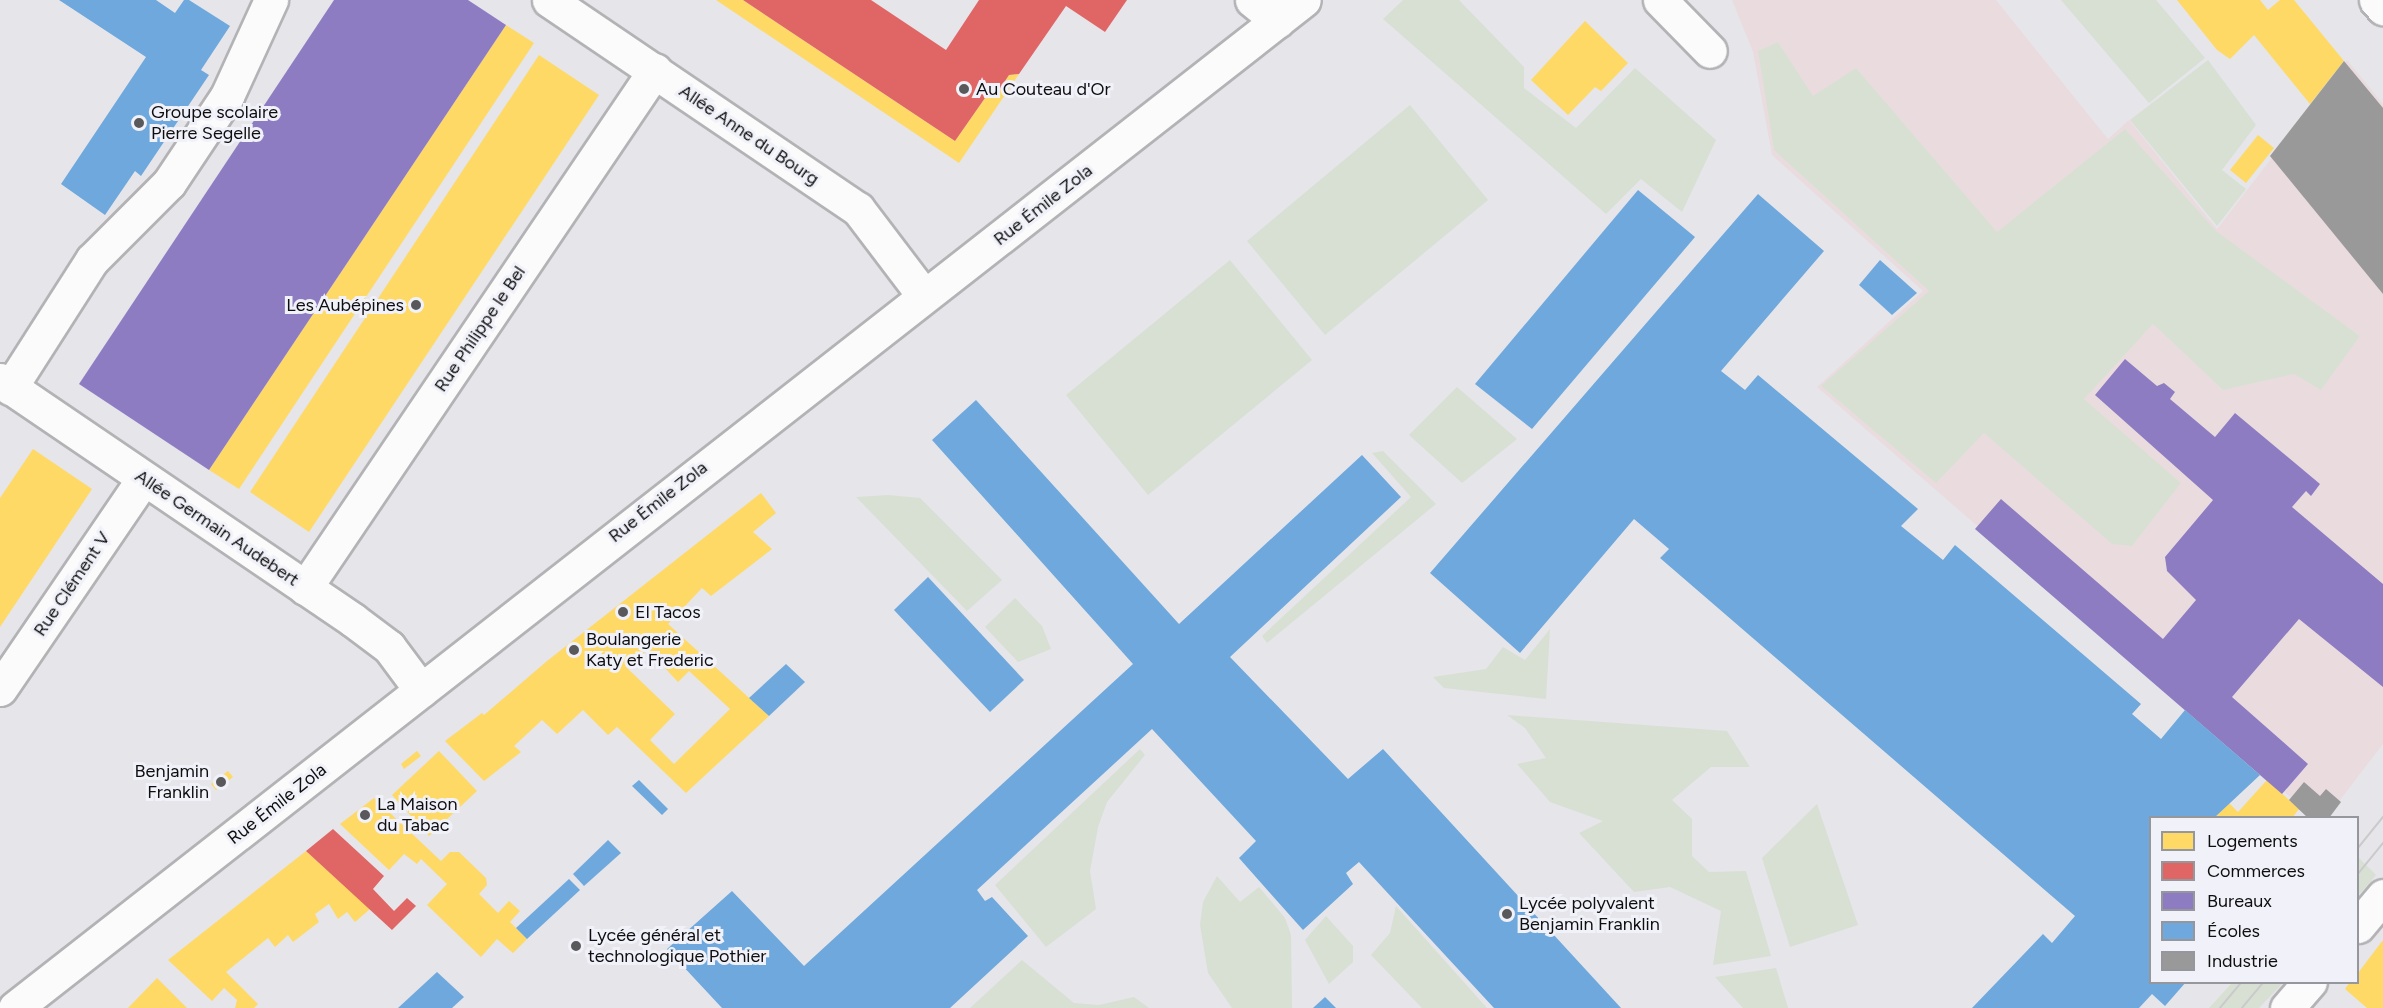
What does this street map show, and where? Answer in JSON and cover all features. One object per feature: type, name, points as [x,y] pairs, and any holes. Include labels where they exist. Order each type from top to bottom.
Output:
[{"type":"street","points":[[5,384],[92,260],[169,183],[227,96],[271,0]]},
{"type":"street","name":"Allée Anne du Bourg","points":[[549,0],[858,209],[924,296]]},
{"type":"street","points":[[1252,0],[1278,21]]},
{"type":"street","name":"Rue Émile Zola","points":[[15,1008],[1304,0]]},
{"type":"street","points":[[1660,0],[1710,51]]},
{"type":"street","points":[[2376,0],[2383,8]]},
{"type":"street","name":"Rue Philippe le Bel","points":[[305,588],[655,70]]},
{"type":"street","name":"Allée Germain Audebert","points":[[5,384],[389,647],[422,690]]},
{"type":"street","name":"Rue Clément V","points":[[0,689],[144,478]]},
{"type":"street","points":[[2359,925],[2383,896]]},
{"type":"street","points":[[2287,1008],[2308,984]]},
{"type":"shaded area","points":[[1403,0],[1459,0],[1524,67],[1524,88],[1576,128],[1635,68],[1716,140],[1682,212],[1641,179],[1606,214],[1383,19]]},
{"type":"shaded area","points":[[1732,0],[1996,0],[2108,139],[2129,120],[2217,229],[2347,60],[2383,104],[2383,744],[2328,816],[2312,816],[1817,387],[1923,291],[1772,155],[1753,52]]},
{"type":"shaded area","points":[[2061,0],[2156,0],[2205,58],[2149,103]]},
{"type":"shaded area","points":[[1778,42],[1813,96],[1856,68],[1997,232],[2125,129],[2216,231],[2360,336],[2321,390],[2294,374],[2223,390],[2153,324],[2084,399],[2181,483],[2132,546],[2112,544],[1984,433],[1936,483],[1821,386],[1929,291],[1774,150],[1758,51]]},
{"type":"shaded area","points":[[2208,60],[2256,125],[2222,170],[2246,189],[2217,226],[2130,120]]},
{"type":"shaded area","points":[[1410,105],[1488,200],[1325,335],[1247,241]]},
{"type":"shaded area","points":[[1230,260],[1312,360],[1148,495],[1066,395]]},
{"type":"shaded area","points":[[1457,387],[1517,439],[1462,483],[1409,435]]},
{"type":"shaded area","points":[[1383,451],[1436,504],[1267,643],[1262,636],[1411,497],[1372,453]]},
{"type":"shaded area","points":[[888,495],[920,498],[1002,580],[967,611],[856,497]]},
{"type":"shaded area","points":[[1015,598],[1042,626],[1051,649],[1018,662],[985,627]]},
{"type":"shaded area","points":[[1550,629],[1546,699],[1444,688],[1433,677],[1486,669],[1503,647],[1525,660]]},
{"type":"shaded area","points":[[1507,715],[1727,731],[1750,767],[1711,767],[1672,800],[1692,819],[1692,856],[1709,872],[1746,871],[1771,956],[1713,965],[1721,911],[1670,887],[1634,892],[1579,833],[1603,821],[1550,802],[1517,764],[1546,758],[1525,728]]},
{"type":"shaded area","points":[[1140,749],[1145,755],[1107,802],[1098,827],[1090,871],[1096,909],[1046,947],[995,885]]},
{"type":"shaded area","points":[[1817,804],[1858,925],[1790,947],[1762,858]]},
{"type":"shaded area","points":[[2359,858],[2376,875],[2359,895]]},
{"type":"shaded area","points":[[1217,876],[1240,902],[1259,887],[1285,918],[1291,935],[1292,1008],[1232,1008],[1208,973],[1200,925],[1203,902]]},
{"type":"shaded area","points":[[1396,906],[1487,1008],[1422,1008],[1371,955],[1390,933]]},
{"type":"shaded area","points":[[1326,916],[1353,946],[1353,962],[1329,984],[1305,940]]},
{"type":"shaded area","points":[[1022,960],[1074,1003],[1099,1005],[1134,997],[1149,1008],[970,1008]]},
{"type":"shaded area","points":[[1776,968],[1788,1008],[1743,1008],[1715,977]]},
{"type":"shaded area","points":[[2231,984],[2282,984],[2259,1008],[2209,1008]]},
{"type":"building: Logements","points":[[716,0],[743,0],[955,141],[985,98],[995,96],[1009,75],[1019,74],[959,163]]},
{"type":"building: Logements","points":[[2177,0],[2260,0],[2268,10],[2280,0],[2294,0],[2344,61],[2310,104],[2254,35],[2230,59],[2217,50]]},
{"type":"building: Logements","points":[[1585,21],[1628,63],[1601,91],[1595,87],[1568,115],[1531,80]]},
{"type":"building: Logements","points":[[506,25],[534,43],[239,489],[209,470]]},
{"type":"building: Logements","name":"Les Aubépines","points":[[539,55],[599,95],[309,532],[250,492]]},
{"type":"building: Logements","points":[[2258,135],[2274,148],[2246,183],[2230,170]]},
{"type":"building: Logements","points":[[33,449],[92,489],[0,627],[0,498]]},
{"type":"building: Logements","points":[[761,493],[776,513],[753,532],[772,549],[711,596],[702,588],[668,624],[769,716],[686,793],[617,727],[608,735],[583,710],[557,734],[542,720],[514,746],[521,752],[484,781],[445,741],[482,713],[484,715],[547,661]],"holes":[[[648,650],[678,682],[689,671],[730,709],[674,764],[650,740],[675,714],[625,666]]]},
{"type":"building: Logements","points":[[417,751],[421,756],[404,769],[401,764]]},
{"type":"building: Logements","points":[[439,751],[477,791],[429,836],[392,795]]},
{"type":"building: Logements","points":[[228,771],[233,777],[216,790],[211,784]]},
{"type":"building: Logements","points":[[2267,780],[2299,809],[2294,816],[2216,816],[2229,803],[2238,812]]},
{"type":"building: Logements","points":[[374,798],[441,861],[450,852],[459,852],[486,878],[487,885],[479,894],[498,913],[509,901],[520,911],[510,922],[527,939],[513,953],[497,939],[481,957],[427,905],[447,884],[421,859],[417,864],[404,854],[389,870],[340,824]]},
{"type":"building: Logements","points":[[306,851],[370,909],[355,922],[347,912],[338,919],[329,904],[315,914],[319,922],[293,942],[288,935],[275,947],[268,938],[226,972],[258,1004],[254,1008],[235,1008],[237,1000],[224,988],[212,1001],[168,960]]},
{"type":"building: Logements","points":[[2383,940],[2383,1008],[2367,1008],[2345,989],[2349,984],[2359,984],[2359,972]]},
{"type":"building: Logements","points":[[157,978],[187,1008],[128,1008]]},
{"type":"building: Commerces","points":[[743,0],[871,0],[946,50],[979,0],[1127,0],[1105,32],[1066,6],[1019,74],[1009,75],[995,96],[985,98],[955,141]]},
{"type":"building: Commerces","points":[[333,829],[384,876],[373,889],[394,911],[407,898],[416,906],[392,930],[306,851]]},
{"type":"building: Bureaux","points":[[334,0],[468,0],[506,25],[209,470],[79,384]]},
{"type":"building: Bureaux","points":[[2125,359],[2157,386],[2164,383],[2175,392],[2170,399],[2215,437],[2235,413],[2320,484],[2311,496],[2306,491],[2292,507],[2383,584],[2383,687],[2299,619],[2232,697],[2308,764],[2282,794],[1975,529],[2001,499],[2163,639],[2196,600],[2167,571],[2165,557],[2213,500],[2095,395]]},
{"type":"building: Écoles","name":"Groupe scolaire Pierre Segelle","points":[[59,0],[156,0],[175,13],[184,0],[189,0],[230,26],[201,70],[209,75],[141,176],[135,171],[105,215],[61,184],[146,57]]},
{"type":"building: Écoles","points":[[1638,190],[1695,237],[1532,429],[1475,384]]},
{"type":"building: Écoles","points":[[1758,194],[1824,251],[1721,371],[1745,390],[1758,375],[1918,509],[1901,526],[1943,560],[1955,545],[2141,704],[2132,714],[2161,739],[2185,710],[2260,775],[2216,816],[2149,816],[2149,984],[2184,984],[2165,1006],[2152,994],[2139,1008],[1972,1008],[2043,934],[2052,943],[2075,916],[1660,558],[1669,549],[1634,519],[1520,653],[1430,573]]},
{"type":"building: Écoles","points":[[1880,260],[1917,293],[1892,315],[1859,285]]},
{"type":"building: Écoles","points":[[976,400],[1179,624],[1362,455],[1401,497],[1230,657],[1348,779],[1383,749],[1621,1008],[1494,1008],[1359,862],[1346,873],[1353,884],[1303,930],[1239,858],[1256,841],[1152,729],[977,890],[985,901],[992,897],[1028,936],[950,1008],[722,1008],[667,949],[732,891],[804,966],[1133,664],[932,440]]},
{"type":"building: Écoles","points":[[928,577],[1024,680],[990,712],[894,610]]},
{"type":"building: Écoles","points":[[786,664],[805,682],[769,716],[749,698]]},
{"type":"building: Écoles","points":[[639,780],[668,809],[662,815],[632,786]]},
{"type":"building: Écoles","points":[[608,840],[621,853],[584,886],[573,874]]},
{"type":"building: Écoles","points":[[569,879],[580,890],[527,939],[516,928]]},
{"type":"building: Écoles","points":[[437,972],[464,997],[452,1008],[398,1008]]},
{"type":"building: Écoles","points":[[1325,997],[1336,1008],[1313,1008]]},
{"type":"building: Industrie","points":[[2344,61],[2383,108],[2383,294],[2270,156]]},
{"type":"building: Industrie","points":[[2304,782],[2320,796],[2326,789],[2341,802],[2330,816],[2306,816],[2289,800]]},
{"type":"tram line","points":[[2359,847],[2383,817]]},
{"type":"tram line","points":[[2359,873],[2383,843]]},
{"type":"tram line","points":[[2220,1008],[2240,984]]},
{"type":"tram line","points":[[2242,1008],[2262,984]]},
{"type":"place","name":"Au Couteau d'Or","points":[[964,89]]},
{"type":"place","name":"Groupe scolaire Pierre Segelle","points":[[139,123]]},
{"type":"place","name":"Les Aubépines","points":[[416,305]]},
{"type":"place","name":"El Tacos","points":[[623,612]]},
{"type":"place","name":"Boulangerie Katy et Frederic","points":[[574,650]]},
{"type":"place","name":"Benjamin Franklin","points":[[221,782]]},
{"type":"place","name":"La Maison du Tabac","points":[[365,815]]},
{"type":"place","name":"Lycée polyvalent Benjamin Franklin","points":[[1507,914]]},
{"type":"place","name":"Lycée général et technologique Pothier","points":[[576,946]]}]
